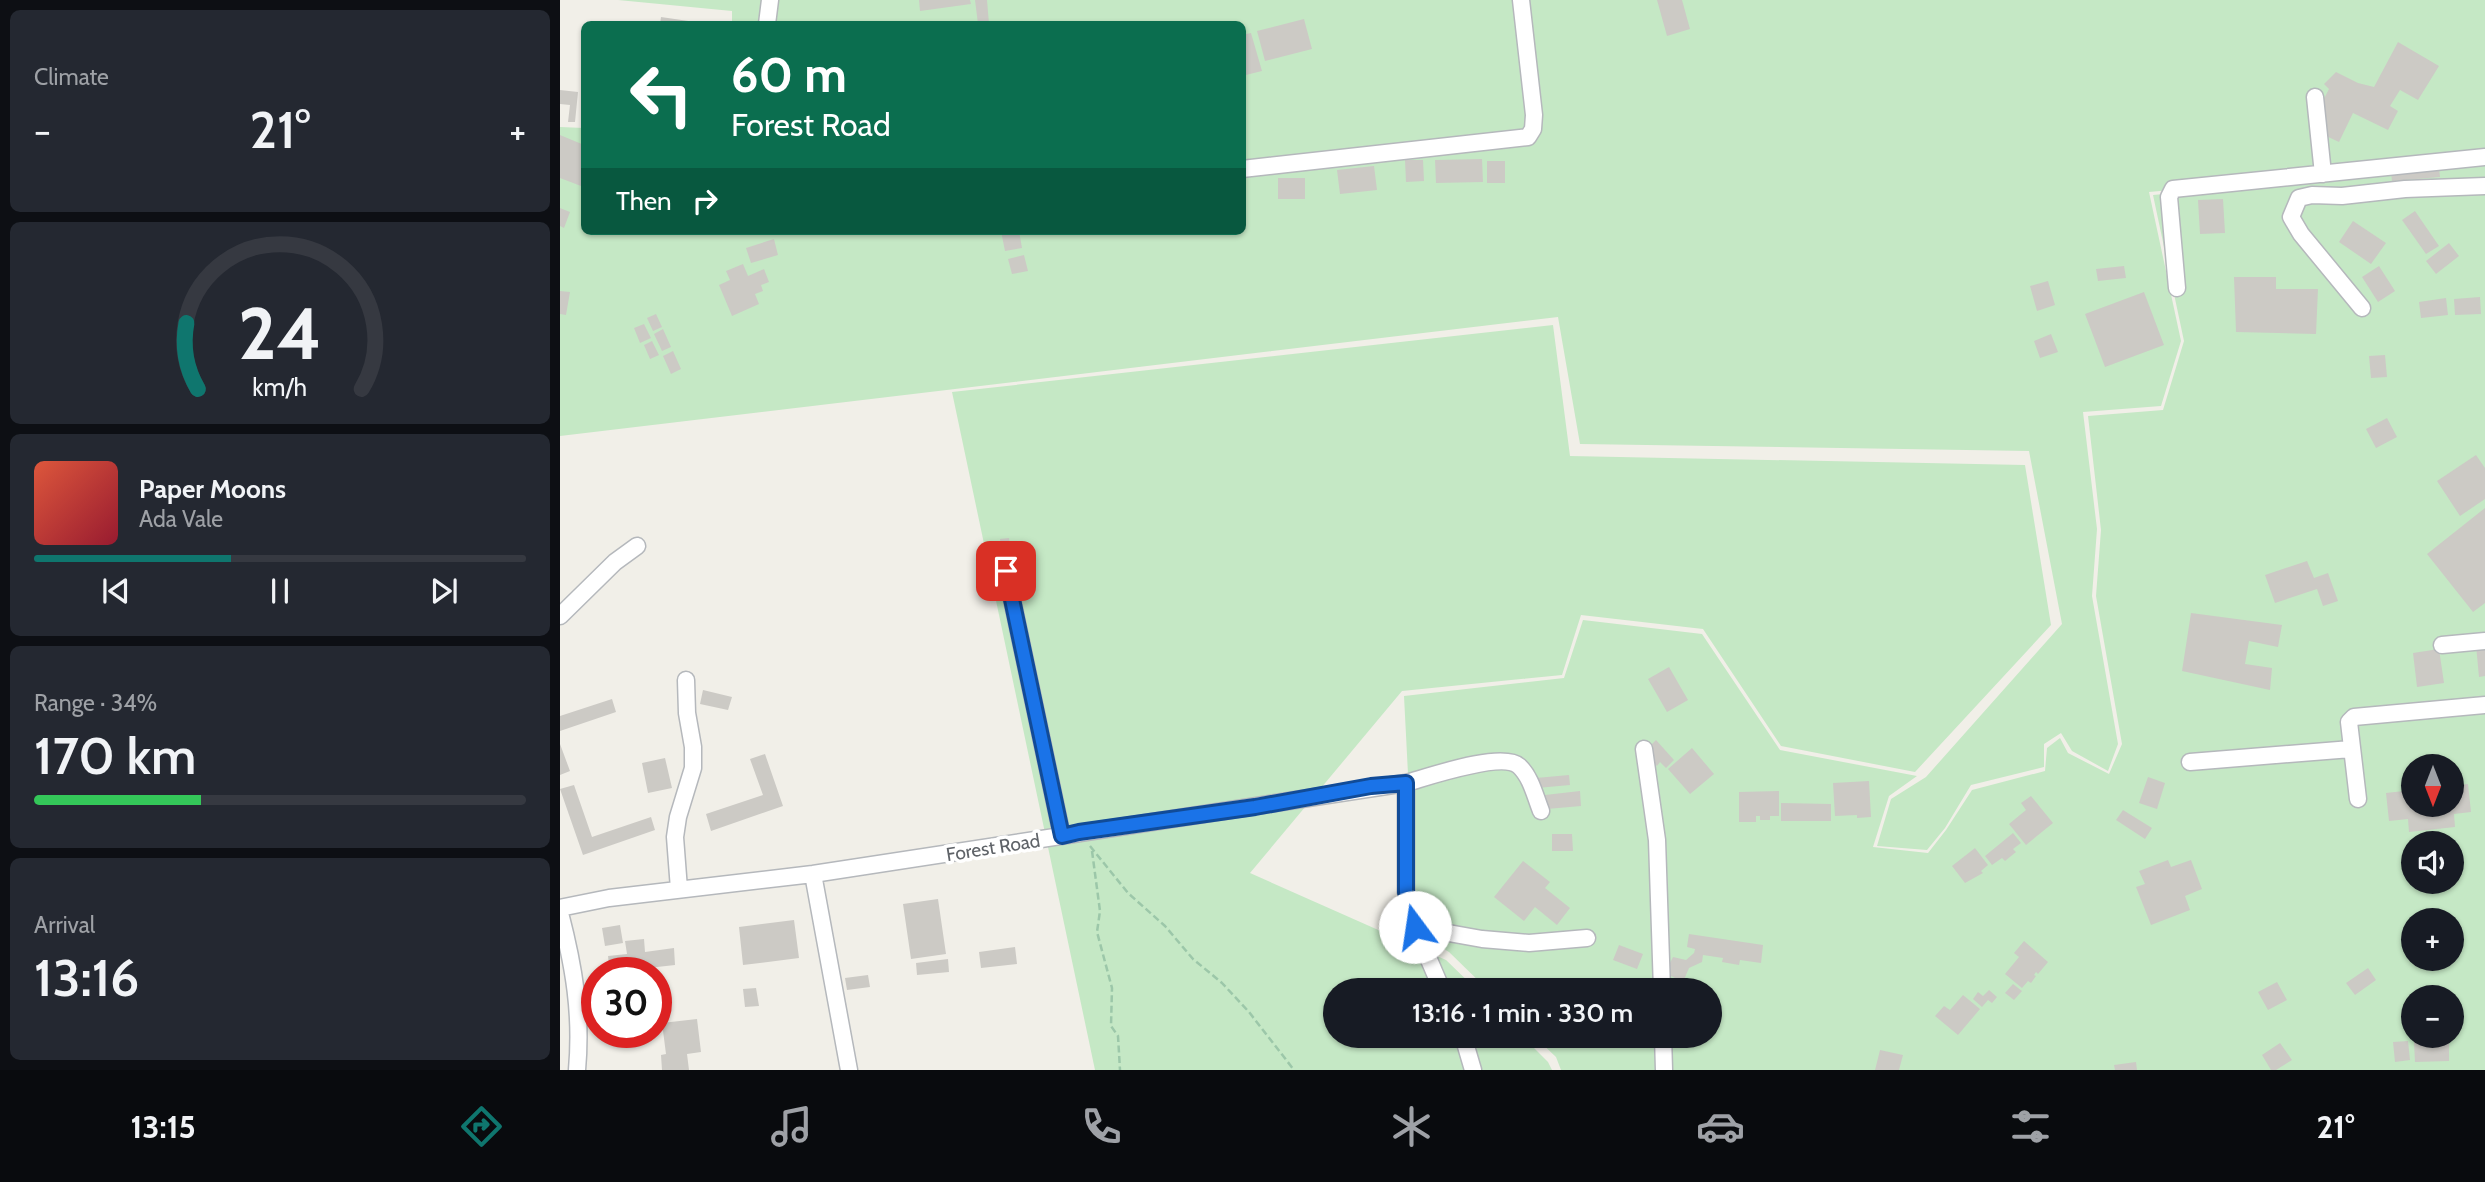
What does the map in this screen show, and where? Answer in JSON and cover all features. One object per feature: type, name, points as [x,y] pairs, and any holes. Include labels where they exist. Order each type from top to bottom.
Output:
[{"type":"street","points":[[767,21],[770,0]]},
{"type":"street","points":[[1246,169],[1528,137],[1533,129],[1534,115],[1521,0]]},
{"type":"street","points":[[2315,97],[2323,174]]},
{"type":"street","points":[[2177,288],[2169,197],[2173,189],[2485,157]]},
{"type":"street","points":[[2361,308],[2301,234],[2291,217],[2299,198],[2312,195],[2342,196],[2406,189],[2485,186]]},
{"type":"street","points":[[560,616],[615,562],[637,546]]},
{"type":"street","points":[[1006,571],[1062,836]]},
{"type":"street","points":[[2441,645],[2485,641]]},
{"type":"street","points":[[679,889],[675,837],[678,817],[693,768],[686,680]]},
{"type":"street","points":[[2358,799],[2351,749],[2350,722],[2354,717],[2485,705]]},
{"type":"street","points":[[1644,749],[1657,840],[1662,978]]},
{"type":"street","points":[[2190,762],[2351,749]]},
{"type":"street","name":"Forest Road","points":[[560,911],[609,898],[813,874],[1255,807],[1371,786],[1406,783],[1478,764],[1513,762],[1530,781],[1541,811]]},
{"type":"street","points":[[1406,783],[1406,892],[1415,927],[1436,978]]},
{"type":"street","points":[[813,874],[849,1070]]},
{"type":"street","points":[[560,911],[573,966],[578,1004],[578,1070]]},
{"type":"street","points":[[1415,927],[1482,939],[1529,943],[1587,938]]},
{"type":"street","points":[[1467,1048],[1473,1070]]},
{"type":"street","points":[[1663,1048],[1664,1070]]},
{"type":"path","points":[[1079,832],[1128,893],[1165,926],[1193,959],[1222,983],[1249,1012],[1294,1069]]},
{"type":"path","points":[[1091,848],[1100,911],[1097,932],[1112,988],[1111,1026],[1118,1036],[1120,1070]]},
{"type":"green space","points":[[618,0],[2485,0],[2485,161],[2149,192],[2181,341],[2161,406],[2083,412],[2097,529],[2092,596],[2118,744],[2108,771],[2072,751],[2061,733],[2044,744],[2044,767],[1971,785],[1945,828],[1927,850],[1877,846],[1891,799],[1926,777],[2062,624],[2029,451],[1580,444],[1558,317],[560,436],[560,127],[581,128],[581,235],[1246,235],[1246,21],[732,21],[732,11]]},
{"type":"green space","points":[[2485,165],[2485,1070],[1561,1070],[1556,1057],[1547,1048],[1722,1048],[1722,978],[1476,978],[1449,952],[1427,939],[1414,891],[1404,696],[1564,678],[1583,620],[1702,634],[1780,750],[1917,776],[1889,796],[1873,847],[1928,853],[1972,790],[2045,771],[2047,748],[2060,738],[2068,753],[2109,774],[2122,744],[2096,596],[2101,530],[2088,416],[2163,410],[2184,341],[2153,195]]},
{"type":"green space","points":[[1553,325],[1570,456],[2025,465],[2051,625],[1915,772],[1781,746],[1703,629],[1581,615],[1562,675],[1402,691],[1250,873],[1446,960],[1465,978],[1323,978],[1323,1048],[1534,1048],[1552,1070],[1095,1070],[952,392]]},
{"type":"building","points":[[919,0],[970,0],[971,4],[920,11]]},
{"type":"building","points":[[975,0],[987,0],[989,21],[978,21]]},
{"type":"building","points":[[1657,0],[1682,0],[1690,29],[1667,36]]},
{"type":"building","points":[[661,17],[688,21],[660,21]]},
{"type":"building","points":[[1304,19],[1312,49],[1265,61],[1257,31]]},
{"type":"building","points":[[1251,33],[1262,71],[1246,75],[1246,34]]},
{"type":"building","points":[[2398,42],[2439,66],[2418,100],[2400,90],[2390,106],[2398,111],[2388,130],[2353,113],[2339,142],[2309,128],[2329,89],[2324,84],[2336,72],[2358,83],[2374,87]]},
{"type":"building","points":[[560,90],[578,92],[575,122],[568,122],[570,105],[560,104]]},
{"type":"building","points":[[560,135],[581,144],[581,186],[560,178]]},
{"type":"building","points":[[1482,159],[1483,182],[1436,183],[1435,160]]},
{"type":"building","points":[[1405,160],[1423,160],[1424,181],[1406,182]]},
{"type":"building","points":[[1487,161],[1505,161],[1505,183],[1487,183]]},
{"type":"building","points":[[1374,166],[1377,190],[1340,194],[1337,170]]},
{"type":"building","points":[[2439,168],[2440,177],[2392,181],[2391,172]]},
{"type":"building","points":[[1278,178],[1305,178],[1305,199],[1278,199]]},
{"type":"building","points":[[2223,199],[2225,233],[2200,234],[2198,200]]},
{"type":"building","points":[[560,208],[570,212],[564,228],[560,226]]},
{"type":"building","points":[[2415,211],[2439,246],[2426,254],[2402,220]]},
{"type":"building","points":[[2353,221],[2386,243],[2371,264],[2339,242]]},
{"type":"building","points":[[1002,235],[1020,235],[1022,248],[1005,251]]},
{"type":"building","points":[[774,239],[778,255],[751,263],[746,248]]},
{"type":"building","points":[[2449,243],[2459,256],[2436,274],[2426,261]]},
{"type":"building","points":[[1024,255],[1028,271],[1012,274],[1008,259]]},
{"type":"building","points":[[743,264],[748,276],[764,269],[769,282],[761,285],[763,291],[755,294],[759,304],[732,316],[719,285],[730,280],[726,271]]},
{"type":"building","points":[[2124,266],[2126,278],[2098,281],[2096,269]]},
{"type":"building","points":[[2379,266],[2395,291],[2378,302],[2362,277]]},
{"type":"building","points":[[2234,277],[2276,277],[2276,289],[2318,289],[2316,334],[2236,332]]},
{"type":"building","points":[[2048,281],[2055,305],[2037,311],[2030,286]]},
{"type":"building","points":[[560,291],[570,292],[566,315],[560,314]]},
{"type":"building","points":[[2144,292],[2164,345],[2105,367],[2085,314]]},
{"type":"building","points":[[2480,297],[2481,314],[2455,315],[2454,299]]},
{"type":"building","points":[[2446,298],[2448,315],[2421,318],[2419,302]]},
{"type":"building","points":[[656,314],[662,327],[653,331],[647,318]]},
{"type":"building","points":[[644,324],[651,338],[640,343],[634,328]]},
{"type":"building","points":[[663,329],[671,347],[662,351],[654,334]]},
{"type":"building","points":[[2051,334],[2058,352],[2040,358],[2034,341]]},
{"type":"building","points":[[652,341],[659,355],[650,359],[644,345]]},
{"type":"building","points":[[673,351],[681,369],[671,374],[663,356]]},
{"type":"building","points":[[2385,355],[2387,377],[2371,378],[2369,356]]},
{"type":"building","points":[[2387,418],[2397,437],[2376,448],[2366,429]]},
{"type":"building","points":[[2476,455],[2485,468],[2485,499],[2460,516],[2437,481]]},
{"type":"building","points":[[2485,508],[2485,603],[2473,612],[2427,554]]},
{"type":"building","points":[[1009,538],[1011,553],[1002,554],[1000,539]]},
{"type":"building","points":[[2307,561],[2314,578],[2328,573],[2338,601],[2323,606],[2317,589],[2275,603],[2265,575]]},
{"type":"building","points":[[2191,613],[2282,625],[2278,647],[2249,641],[2245,664],[2272,668],[2270,690],[2182,671]]},
{"type":"building","points":[[2485,644],[2485,676],[2479,677],[2476,645]]},
{"type":"building","points":[[2439,649],[2444,683],[2417,687],[2413,653]]},
{"type":"building","points":[[1669,667],[1688,700],[1667,712],[1648,679]]},
{"type":"building","points":[[703,690],[732,697],[728,710],[700,704]]},
{"type":"building","points":[[612,699],[616,712],[560,731],[560,716]]},
{"type":"building","points":[[1656,740],[1674,760],[1666,768],[1660,762],[1657,766],[1648,757],[1647,749]]},
{"type":"building","points":[[560,744],[570,771],[560,775]]},
{"type":"building","points":[[1692,748],[1714,774],[1690,794],[1668,769]]},
{"type":"building","points":[[765,754],[783,806],[711,831],[706,814],[763,795],[750,759]]},
{"type":"building","points":[[665,758],[672,788],[648,793],[642,763]]},
{"type":"building","points":[[1569,775],[1570,785],[1537,788],[1536,778]]},
{"type":"building","points":[[2148,777],[2165,783],[2157,809],[2139,803]]},
{"type":"building","points":[[1869,781],[1871,817],[1835,816],[1833,783]]},
{"type":"building","points":[[2464,784],[2468,784],[2471,812],[2464,813]]},
{"type":"building","points":[[574,785],[592,837],[651,817],[655,830],[583,855],[560,789]]},
{"type":"building","points":[[1580,791],[1581,806],[1547,809],[1545,795]]},
{"type":"building","points":[[1779,791],[1779,816],[1760,820],[1760,816],[1756,816],[1756,822],[1739,822],[1739,792]]},
{"type":"building","points":[[2401,791],[2401,817],[2454,817],[2455,827],[2409,831],[2408,819],[2389,821],[2386,793]]},
{"type":"building","points":[[2031,796],[2053,823],[2026,845],[2009,824],[2026,810],[2021,803]]},
{"type":"building","points":[[1781,803],[1831,804],[1831,821],[1781,821]]},
{"type":"building","points":[[2123,810],[2152,828],[2145,839],[2116,820]]},
{"type":"building","points":[[2013,833],[2021,843],[2013,849],[2016,852],[2005,861],[2002,858],[1992,865],[1985,856]]},
{"type":"building","points":[[1552,834],[1572,834],[1573,851],[1552,851]]},
{"type":"building","points":[[1975,848],[1988,865],[1981,871],[1983,873],[1965,883],[1952,866]]},
{"type":"building","points":[[2168,860],[2171,867],[2191,860],[2202,889],[2185,896],[2190,910],[2151,925],[2136,887],[2145,884],[2139,871]]},
{"type":"building","points":[[1523,861],[1550,882],[1545,888],[1570,908],[1557,925],[1535,907],[1524,921],[1494,897]]},
{"type":"building","points":[[938,899],[946,954],[911,959],[903,904]]},
{"type":"building","points":[[794,920],[799,958],[743,965],[739,927]]},
{"type":"building","points":[[620,925],[623,943],[605,946],[602,928]]},
{"type":"building","points":[[1689,934],[1763,945],[1761,963],[1740,960],[1739,965],[1722,962],[1723,958],[1703,955],[1702,962],[1689,968],[1685,978],[1675,978],[1665,973],[1673,957],[1686,960],[1694,953],[1695,949],[1687,947]]},
{"type":"building","points":[[644,939],[645,952],[674,948],[675,965],[672,965],[672,957],[608,957],[627,954],[625,941]]},
{"type":"building","points":[[2024,941],[2048,962],[2038,974],[2036,972],[2031,983],[2028,981],[2022,988],[2005,974],[2019,957],[2014,953]]},
{"type":"building","points":[[1619,945],[1643,954],[1637,969],[1613,960]]},
{"type":"building","points":[[1015,947],[1017,964],[981,968],[979,952]]},
{"type":"building","points":[[948,959],[949,972],[917,975],[916,963]]},
{"type":"building","points":[[2368,968],[2376,980],[2355,995],[2346,983]]},
{"type":"building","points":[[868,975],[870,987],[847,990],[845,978]]},
{"type":"building","points":[[2277,982],[2287,1000],[2268,1010],[2258,992]]},
{"type":"building","points":[[2013,984],[2022,991],[2014,1000],[2005,993]]},
{"type":"building","points":[[756,988],[759,1006],[745,1007],[743,989]]},
{"type":"building","points":[[1989,990],[1997,997],[1992,1003],[1988,1000],[1982,1007],[1973,999],[1978,992],[1983,996]]},
{"type":"building","points":[[1963,995],[1980,1009],[1958,1035],[1935,1016],[1944,1006],[1950,1010]]},
{"type":"building","points":[[697,1019],[701,1052],[687,1054],[689,1070],[662,1070],[661,1055],[666,1054],[665,1048],[672,1048],[672,1022]]},
{"type":"building","points":[[2401,1041],[2401,1048],[2409,1048],[2410,1060],[2395,1062],[2393,1042]]},
{"type":"building","points":[[2280,1043],[2292,1060],[2276,1070],[2271,1070],[2262,1055]]},
{"type":"building","points":[[2414,1048],[2449,1048],[2449,1061],[2415,1062]]},
{"type":"building","points":[[1880,1050],[1903,1055],[1899,1070],[1875,1070]]},
{"type":"building","points":[[2136,1062],[2137,1070],[2115,1070],[2114,1065]]},
{"type":"route","points":[[1006,571],[1062,836],[1255,807],[1371,786],[1406,783],[1406,892],[1415,927]]}]
